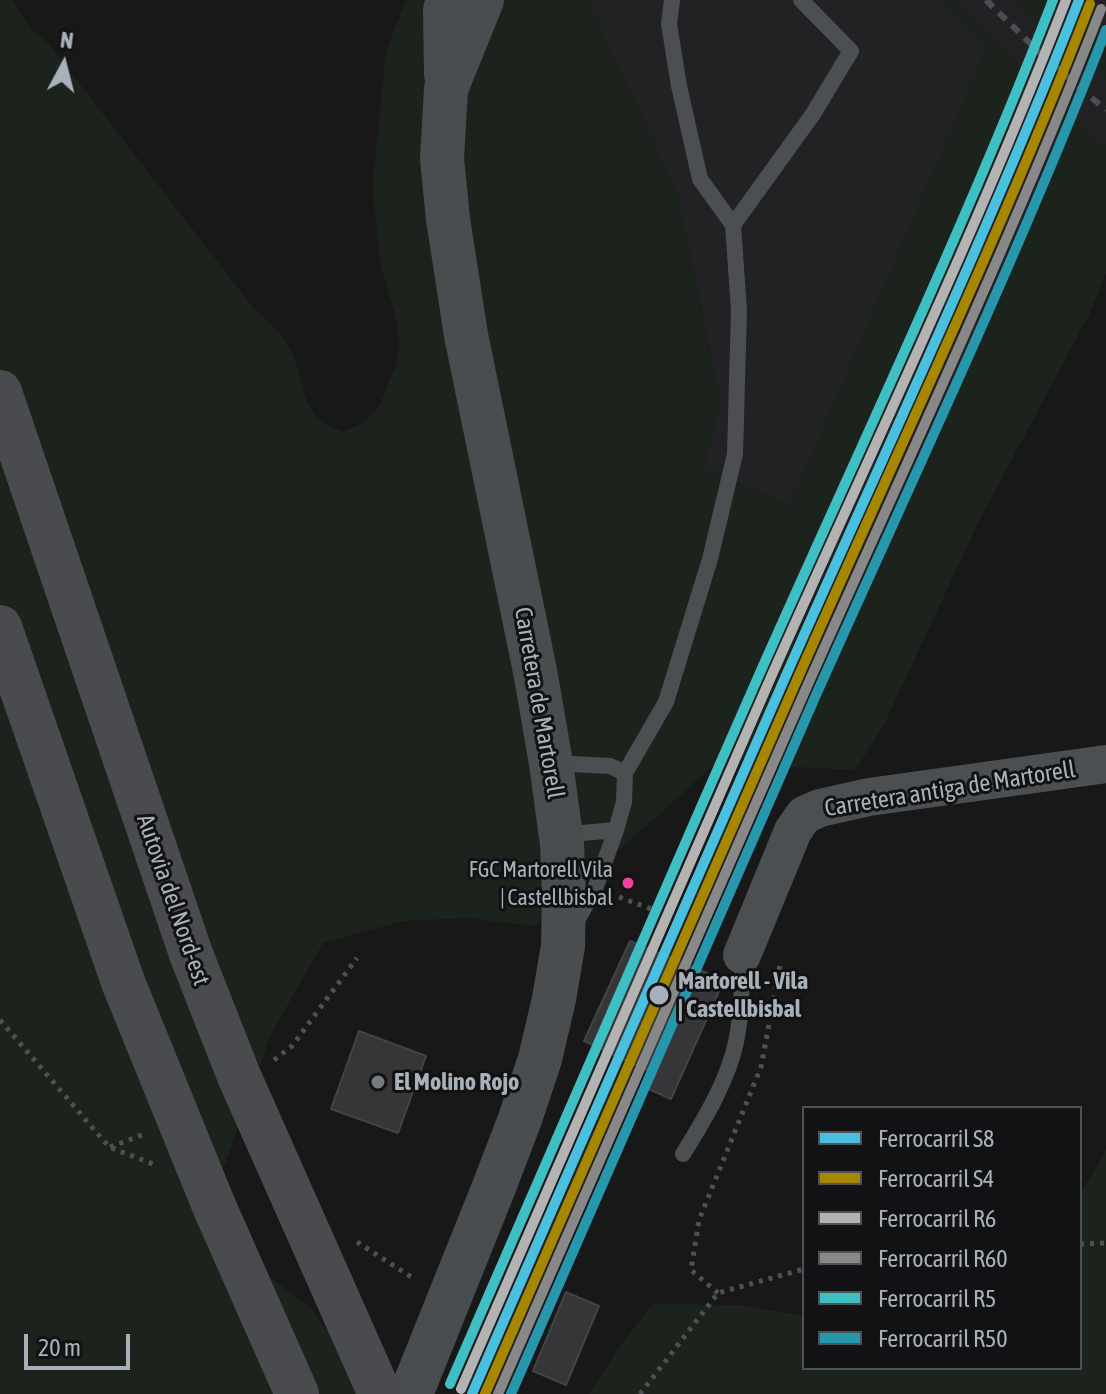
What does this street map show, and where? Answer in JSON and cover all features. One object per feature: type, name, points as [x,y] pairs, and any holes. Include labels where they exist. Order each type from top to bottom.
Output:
[{"type":"highway","name":"Autovia del Nord-est","points":[[0,392],[191,954],[239,1076],[380,1394]]},
{"type":"highway","points":[[0,627],[123,982],[214,1206],[297,1394]]},
{"type":"main road","points":[[446,89],[445,10],[448,0]]},
{"type":"main road","name":"Carretera de Martorell","points":[[411,1394],[520,1119],[540,1059],[563,946],[560,830],[551,763],[466,335],[442,159],[446,89],[482,0]]},
{"type":"street","name":"Carretera antiga de Martorell","points":[[742,955],[793,831],[804,815],[820,808],[869,797],[1106,764]]},
{"type":"lane","points":[[563,946],[595,889],[624,802],[625,773],[666,702],[710,559],[735,454],[739,310],[733,225],[700,179],[669,24],[672,0]]},
{"type":"lane","points":[[733,225],[813,114],[851,51],[801,0]]},
{"type":"lane","points":[[551,763],[610,766],[625,773]]},
{"type":"lane","points":[[560,830],[582,833],[616,830]]},
{"type":"lane","points":[[683,1154],[710,1109],[733,1054],[741,999],[742,955]]},
{"type":"path","points":[[595,889],[654,910]]},
{"type":"path","points":[[0,1020],[109,1147]]},
{"type":"path","points":[[1082,1244],[1106,1243]]},
{"type":"path","points":[[640,1394],[718,1293],[802,1270]]},
{"type":"shaded area","points":[[0,0],[12,0],[31,29],[48,43],[256,311],[283,338],[294,359],[311,409],[325,424],[343,432],[363,423],[380,405],[396,365],[399,343],[396,319],[381,266],[373,193],[386,52],[406,0],[587,0],[676,190],[720,400],[705,469],[790,505],[987,45],[938,0],[955,0],[1106,148],[1106,273],[1090,313],[979,521],[884,725],[855,770],[777,766],[1070,123],[1023,97],[745,759],[724,756],[534,926],[466,918],[403,921],[323,943],[271,1034],[203,1227],[312,1309],[372,1394],[0,1394]]},
{"type":"shaded area","points":[[587,0],[938,0],[988,45],[790,505],[704,469],[720,400],[676,190]]},
{"type":"shaded area","points":[[955,0],[1014,0],[1040,27],[1106,79],[1106,148],[1030,76]]},
{"type":"shaded area","points":[[1014,0],[1063,0],[1057,18],[1106,40],[1106,79],[1040,27]]},
{"type":"shaded area","points":[[1063,0],[1106,0],[1106,40],[1057,18]]},
{"type":"shaded area","points":[[1023,97],[1071,122],[745,836],[505,1394],[464,1394],[738,776]]},
{"type":"shaded area","points":[[1106,1149],[1106,1394],[589,1394],[619,1347],[653,1304],[741,1305],[802,1316],[802,1370],[1082,1370],[1082,1189]]},
{"type":"building","points":[[630,941],[724,980],[671,1099],[642,1086],[649,1071],[584,1041]]},
{"type":"building","name":"El Molino Rojo","points":[[359,1031],[426,1056],[398,1133],[331,1109]]},
{"type":"building","points":[[566,1292],[599,1306],[566,1385],[533,1371]]},
{"type":"railway","points":[[986,0],[1040,53],[1106,110]]},
{"type":"rail line","name":"R5","points":[[450,1384],[759,675],[947,255],[1053,0]]},
{"type":"rail line","name":"R6","points":[[461,1389],[732,766],[960,256],[1066,0]]},
{"type":"rail line","name":"S8","points":[[472,1394],[705,858],[972,257],[1079,0]]},
{"type":"rail line","name":"S4","points":[[485,1394],[754,777],[983,263],[1090,4]]},
{"type":"rail line","name":"R60","points":[[498,1394],[994,266],[1101,9]]},
{"type":"rail line","name":"R50","points":[[511,1394],[778,782],[1002,281],[1106,30]]},
{"type":"place","name":"FGC Martorell Vila | Castellbisbal","points":[[628,883]]},
{"type":"place","name":"Martorell - Vila | Castellbisbal","points":[[659,995]]},
{"type":"place","name":"El Molino Rojo","points":[[378,1082]]}]
